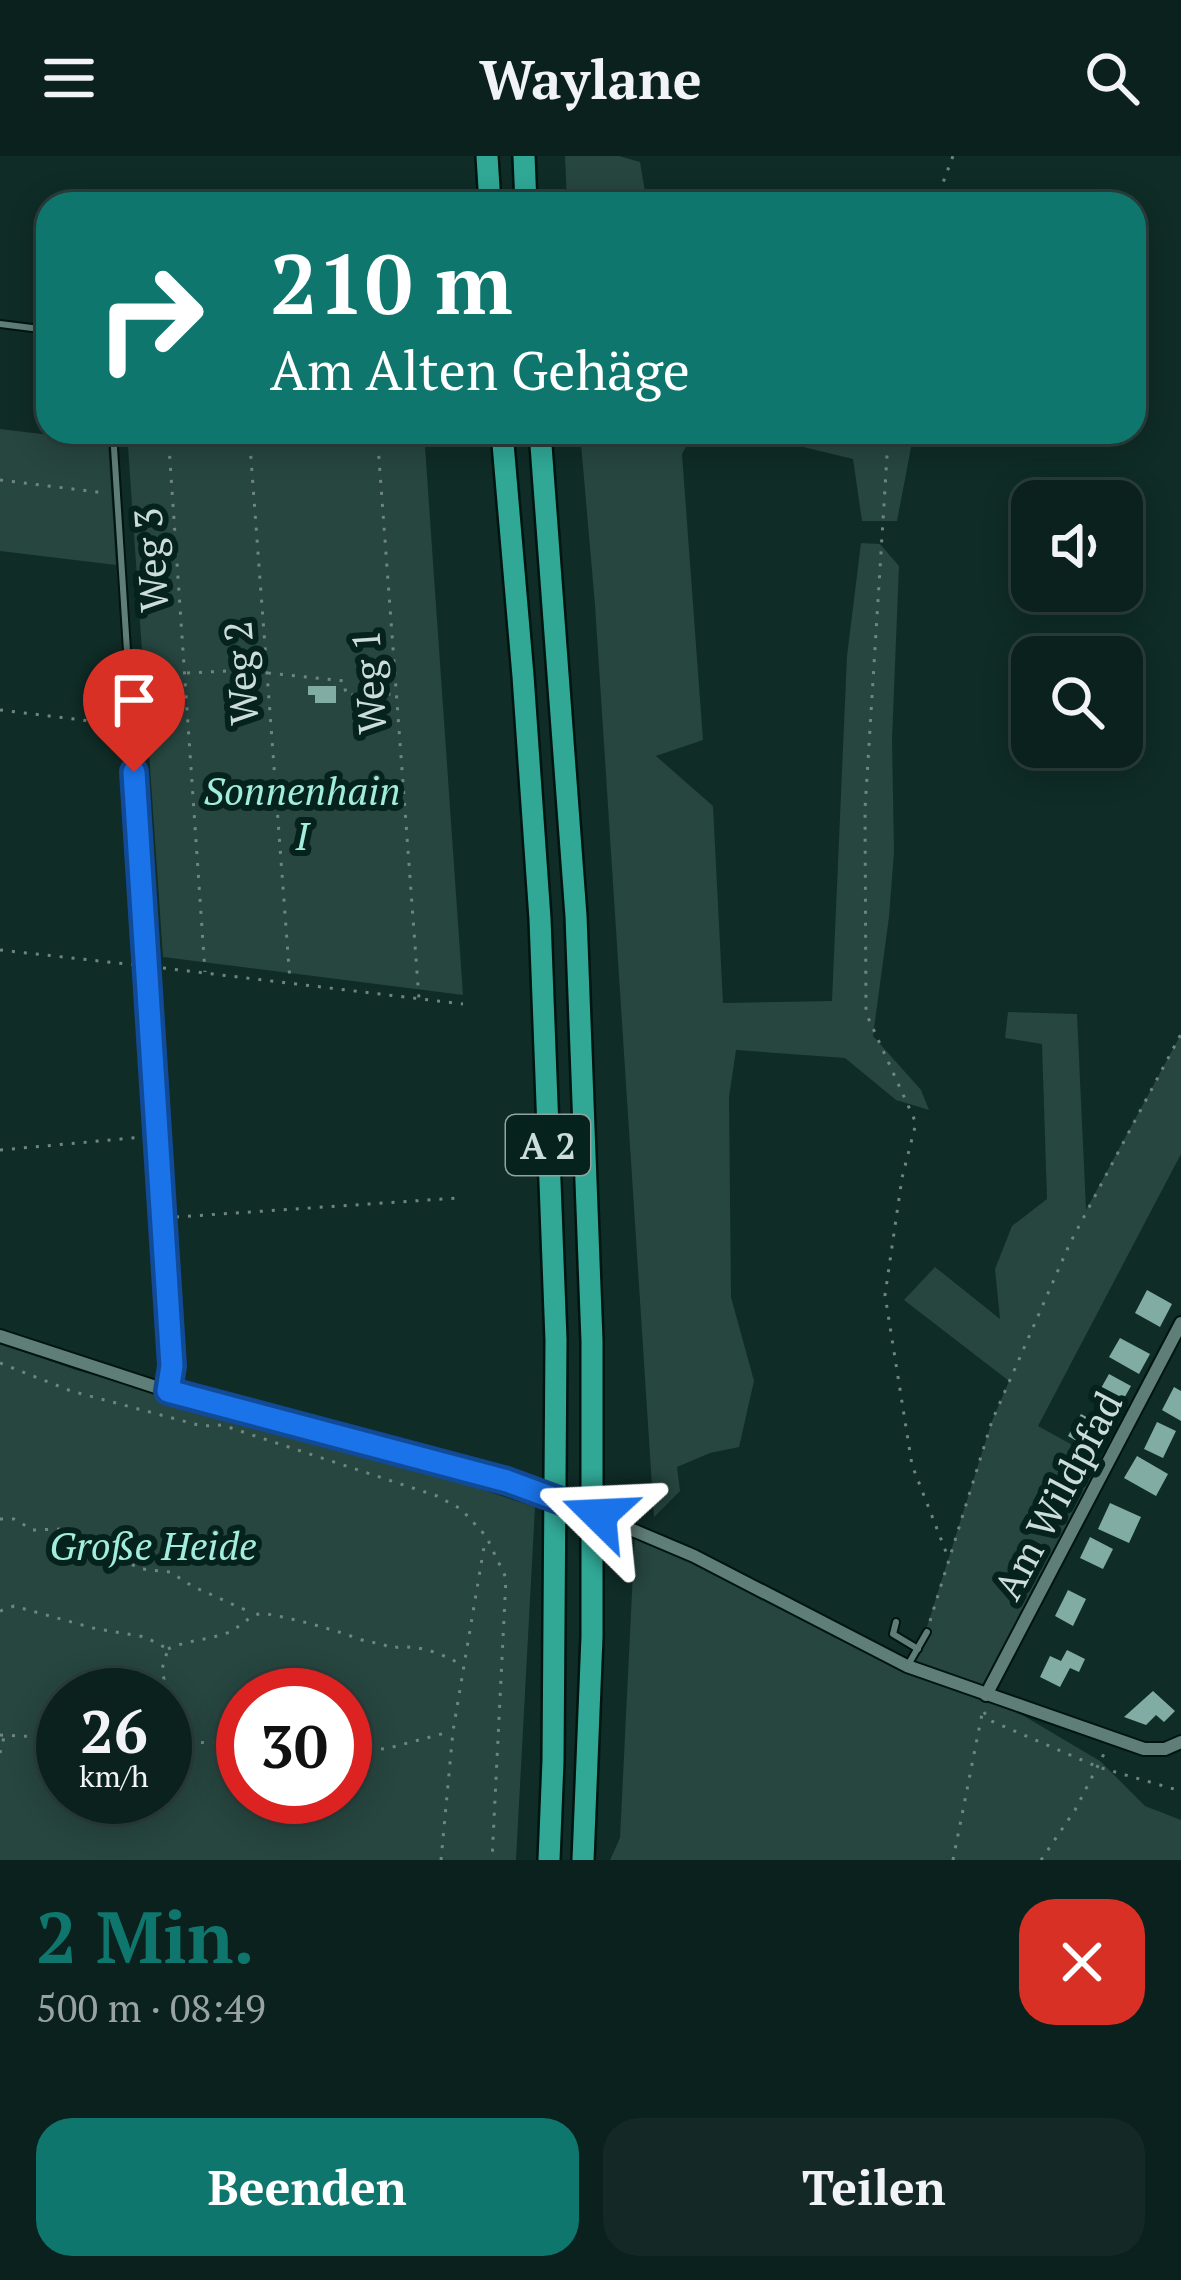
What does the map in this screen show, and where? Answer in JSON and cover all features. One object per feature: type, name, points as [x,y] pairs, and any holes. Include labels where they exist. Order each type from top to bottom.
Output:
[{"type":"highway","points":[[488,156],[490,192]]},
{"type":"highway","points":[[524,156],[526,192]]},
{"type":"highway","name":"A 2","points":[[503,444],[540,919],[556,1340],[554,1761],[549,1860]]},
{"type":"highway","name":"A 2","points":[[541,444],[576,916],[592,1341],[592,1636],[583,1860]]},
{"type":"street","points":[[147,966],[172,1366],[168,1391]]},
{"type":"street","name":"Am Wildpfad","points":[[986,1695],[1181,1323]]},
{"type":"street","points":[[0,1336],[168,1391],[557,1498],[694,1556],[907,1666],[1144,1750],[1181,1742]]},
{"type":"lane","points":[[0,324],[36,328]]},
{"type":"lane","points":[[114,444],[147,966]]},
{"type":"lane","points":[[896,1622],[893,1634],[918,1649]]},
{"type":"lane","points":[[907,1666],[927,1632]]},
{"type":"path","points":[[939,192],[952,156]]},
{"type":"path","name":"Weg 3","points":[[169,444],[205,972]]},
{"type":"path","name":"Weg 2","points":[[250,444],[290,981]]},
{"type":"path","name":"Weg 1","points":[[378,444],[419,999]]},
{"type":"path","points":[[890,444],[865,809],[866,1013],[916,1123],[902,1178],[885,1295],[912,1465],[948,1557]]},
{"type":"path","points":[[0,480],[117,495]]},
{"type":"path","points":[[185,673],[267,671],[344,682],[346,695],[396,694]]},
{"type":"path","points":[[0,710],[131,726]]},
{"type":"path","points":[[0,950],[463,1004]]},
{"type":"path","points":[[927,1632],[992,1421],[1061,1262],[1181,1034]]},
{"type":"path","points":[[0,1150],[157,1136]]},
{"type":"path","points":[[162,1218],[458,1198]]},
{"type":"path","points":[[0,1363],[71,1391],[202,1426],[222,1425],[461,1508],[486,1536],[506,1578],[492,1860]]},
{"type":"path","points":[[104,1400],[112,1374]]},
{"type":"path","points":[[0,1520],[14,1519],[33,1530],[62,1529],[107,1554],[142,1569],[170,1572],[255,1614],[311,1623],[390,1648],[408,1646],[440,1653],[464,1666]]},
{"type":"path","points":[[441,1860],[453,1731],[486,1536]]},
{"type":"path","points":[[0,1611],[14,1606],[145,1637],[168,1649]]},
{"type":"path","points":[[162,1668],[168,1649],[229,1632],[255,1614]]},
{"type":"path","points":[[953,1860],[986,1695]]},
{"type":"path","points":[[983,1710],[989,1720],[1098,1767],[1181,1791]]},
{"type":"path","points":[[372,1749],[453,1731]]},
{"type":"path","points":[[0,1753],[2,1735],[36,1737]]},
{"type":"path","points":[[1041,1860],[1075,1810],[1112,1739]]},
{"type":"green space","points":[[565,156],[619,156],[640,162],[645,192],[566,192]]},
{"type":"green space","points":[[0,429],[36,433],[36,444],[108,444],[116,565],[0,551]]},
{"type":"green space","name":"Sonnenhain I","points":[[128,444],[425,444],[463,995],[163,957]]},
{"type":"green space","points":[[581,444],[687,444],[682,454],[703,740],[656,756],[713,806],[723,1003],[832,1001],[847,656],[861,543],[880,544],[899,566],[892,739],[894,852],[873,1036],[921,1090],[929,1110],[896,1100],[845,1058],[736,1050],[729,1097],[731,1297],[754,1381],[739,1447],[677,1467],[680,1491],[654,1517]]},
{"type":"green space","points":[[791,444],[912,444],[897,521],[862,521],[853,459]]},
{"type":"green space","points":[[1008,1012],[1077,1014],[1086,1210],[1181,1034],[1181,1154],[1038,1426],[1107,1464],[987,1694],[1100,1761],[1145,1806],[1181,1820],[1181,1860],[610,1860],[620,1838],[635,1531],[906,1666],[925,1633],[1009,1381],[904,1300],[935,1267],[1000,1319],[995,1269],[1012,1226],[1047,1199],[1042,1044],[1005,1038]]},
{"type":"green space","name":"Große Heide","points":[[0,1343],[76,1370],[319,1436],[535,1507],[516,1860],[0,1860]]},
{"type":"building","points":[[308,686],[336,686],[336,703],[315,703]]},
{"type":"building","points":[[1147,1290],[1172,1304],[1160,1327],[1135,1313]]},
{"type":"building","points":[[1120,1338],[1150,1354],[1139,1374],[1109,1357]]},
{"type":"building","points":[[1109,1374],[1131,1386],[1118,1409],[1096,1397]]},
{"type":"building","points":[[1174,1387],[1181,1391],[1181,1421],[1162,1410]]},
{"type":"building","points":[[1081,1414],[1099,1424],[1087,1447],[1068,1436]]},
{"type":"building","points":[[1157,1422],[1176,1431],[1163,1458],[1144,1449]]},
{"type":"building","points":[[1137,1456],[1168,1474],[1156,1496],[1124,1478]]},
{"type":"building","points":[[1110,1503],[1141,1517],[1129,1543],[1098,1529]]},
{"type":"building","points":[[1090,1537],[1113,1549],[1103,1569],[1080,1558]]},
{"type":"building","points":[[1068,1590],[1086,1599],[1073,1626],[1055,1616]]},
{"type":"building","points":[[1067,1650],[1085,1659],[1079,1672],[1070,1668],[1060,1687],[1040,1677],[1050,1656],[1061,1661]]},
{"type":"building","points":[[1153,1691],[1175,1711],[1164,1722],[1156,1715],[1146,1725],[1124,1717]]},
{"type":"route","points":[[134,772],[172,1366],[168,1391],[507,1481],[599,1515]]}]
